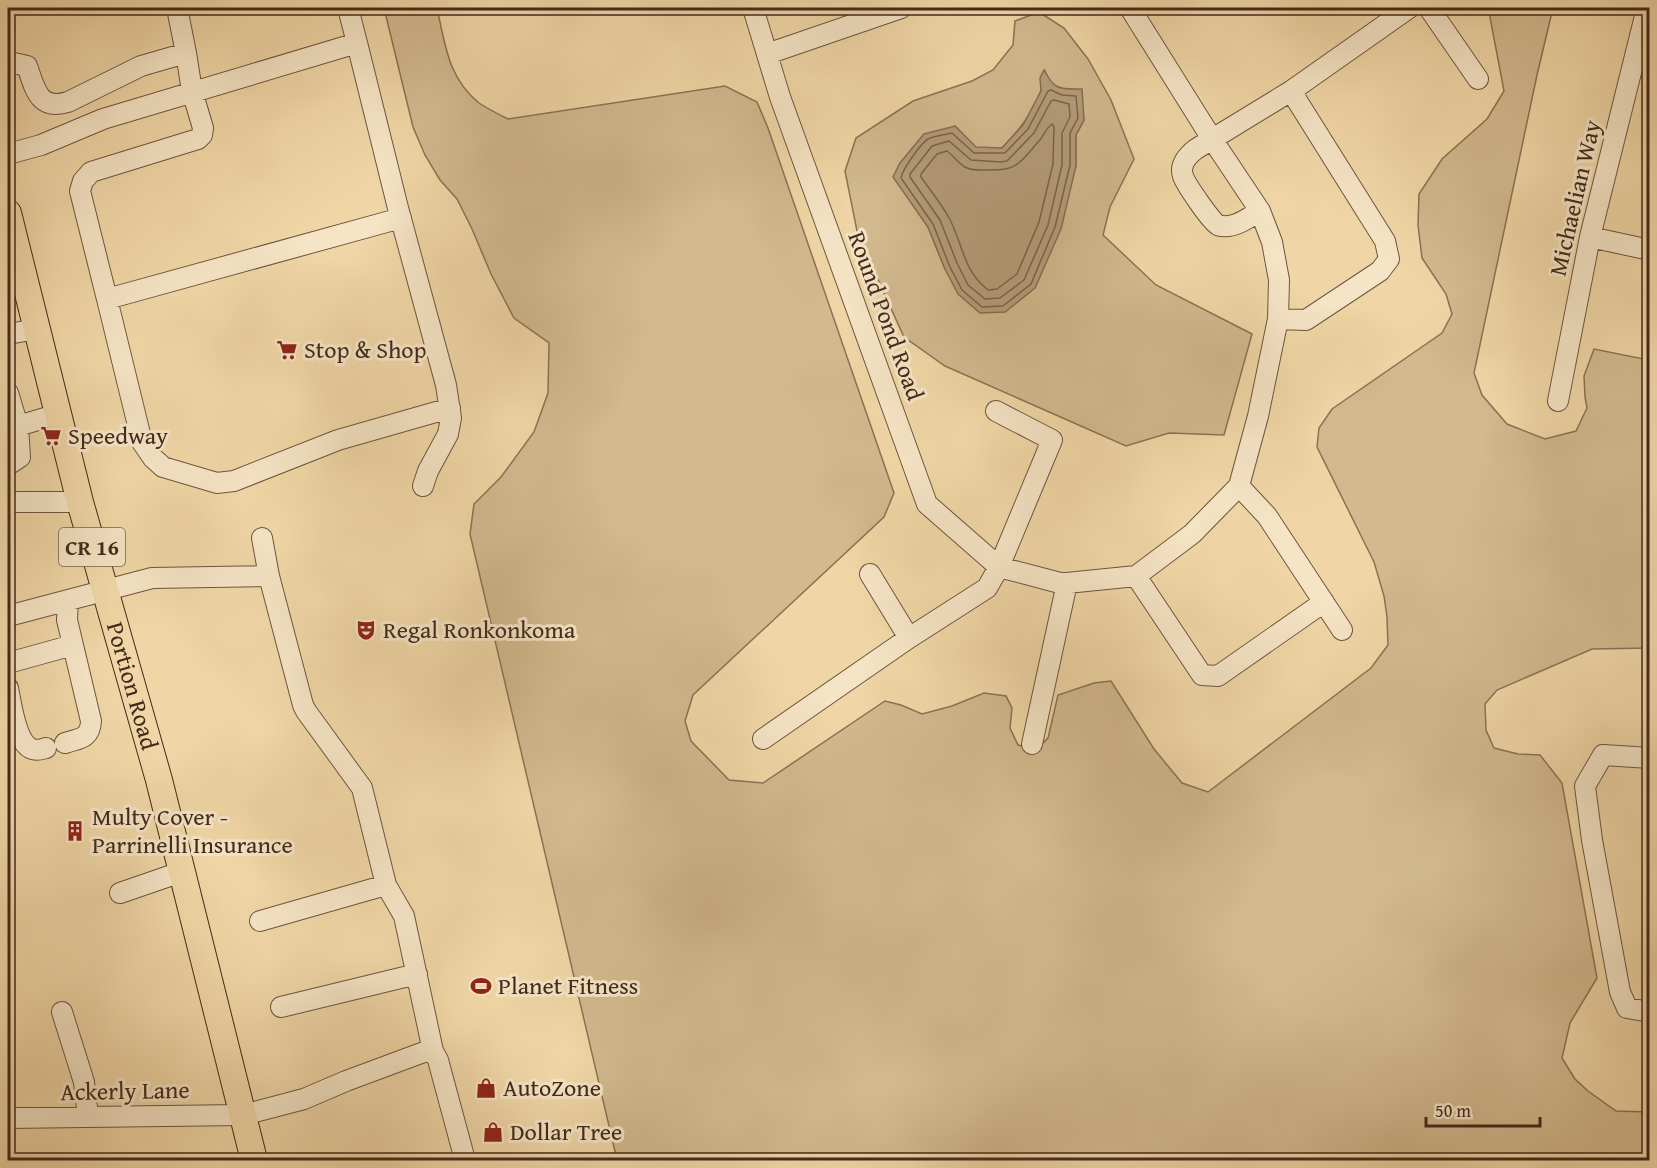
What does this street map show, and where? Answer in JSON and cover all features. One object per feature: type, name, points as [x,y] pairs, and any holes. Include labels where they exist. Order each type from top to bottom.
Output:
[{"type":"main road","name":"Portion Road","points":[[8,213],[80,502],[159,780],[254,1161]]},
{"type":"street","points":[[177,8],[192,91],[203,128],[202,135],[198,140],[91,172],[83,181],[80,191],[142,442],[153,458],[163,467],[217,483],[234,481],[338,440],[450,408]]},
{"type":"street","points":[[348,8],[446,385],[450,408],[448,434],[428,471],[423,486]]},
{"type":"street","name":"Round Pond Road","points":[[753,8],[780,97],[927,504],[999,567],[1067,584],[1136,576]]},
{"type":"street","points":[[767,54],[901,8]]},
{"type":"street","points":[[1130,8],[1212,140],[1260,211],[1272,242],[1279,280],[1278,319],[1258,416],[1239,486],[1192,534],[1136,576],[1202,675],[1218,676],[1324,602]]},
{"type":"street","points":[[1260,211],[1237,224],[1225,227],[1217,225],[1205,211],[1183,176],[1183,165],[1187,156],[1291,91],[1409,8]]},
{"type":"street","points":[[1429,8],[1478,79]]},
{"type":"street","name":"Michaelian Way","points":[[1558,401],[1590,237],[1647,8]]},
{"type":"street","points":[[8,154],[41,145],[103,119],[357,43]]},
{"type":"street","points":[[8,65],[14,63],[27,66],[34,89],[40,98],[48,103],[60,105],[141,66],[186,53]]},
{"type":"street","points":[[1278,319],[1306,320],[1380,271],[1389,259],[1385,241],[1291,91]]},
{"type":"street","points":[[107,299],[401,218]]},
{"type":"street","points":[[1590,237],[1650,249]]},
{"type":"street","points":[[8,334],[37,329]]},
{"type":"street","points":[[8,393],[18,426],[20,458],[8,465]]},
{"type":"street","points":[[763,739],[909,638],[987,588],[999,567],[1052,440],[996,411]]},
{"type":"street","points":[[18,426],[58,414]]},
{"type":"street","points":[[1239,486],[1267,516],[1342,630]]},
{"type":"street","points":[[8,502],[80,502]]},
{"type":"street","points":[[262,538],[269,576],[303,705],[362,788],[386,885],[404,916],[434,1051],[465,1161]]},
{"type":"street","points":[[870,574],[909,638]]},
{"type":"street","points":[[8,616],[152,578],[269,576]]},
{"type":"street","points":[[1032,744],[1067,584]]},
{"type":"street","points":[[65,742],[84,737],[90,731],[91,721],[67,620],[68,601]]},
{"type":"street","points":[[8,663],[73,645]]},
{"type":"street","points":[[8,688],[22,741],[31,749],[46,748]]},
{"type":"street","points":[[1650,758],[1603,755],[1585,786],[1592,840],[1620,992],[1627,1008],[1650,1012]]},
{"type":"street","points":[[120,894],[181,872]]},
{"type":"street","points":[[260,921],[386,885]]},
{"type":"street","points":[[280,1006],[417,974]]},
{"type":"street","points":[[62,1012],[84,1082],[88,1117]]},
{"type":"street","name":"Ackerly Lane","points":[[8,1118],[243,1115],[304,1099],[415,1056],[434,1051]]},
{"type":"shaded area","points":[[384,8],[437,8],[449,60],[460,83],[479,103],[508,119],[725,86],[757,102],[894,493],[884,517],[693,695],[685,721],[691,741],[729,780],[763,783],[885,701],[922,714],[952,706],[984,693],[1006,696],[1012,708],[1010,728],[1018,745],[1037,749],[1048,738],[1058,695],[1094,683],[1111,681],[1154,749],[1182,783],[1208,792],[1371,668],[1388,645],[1384,596],[1374,562],[1317,447],[1319,428],[1332,409],[1442,333],[1452,314],[1446,294],[1422,258],[1418,225],[1419,194],[1442,159],[1487,119],[1504,91],[1489,12],[1492,8],[1553,8],[1474,373],[1482,395],[1507,424],[1545,439],[1576,431],[1587,408],[1584,376],[1594,349],[1649,360],[1649,648],[1592,649],[1497,690],[1485,704],[1486,730],[1494,748],[1518,754],[1540,755],[1562,783],[1597,978],[1570,1023],[1562,1058],[1575,1079],[1616,1111],[1649,1112],[1649,1160],[617,1160],[470,534],[474,504],[501,477],[534,432],[548,393],[549,343],[514,318],[457,199],[440,180],[425,155],[413,127]]},
{"type":"shaded area","points":[[1039,12],[1064,28],[1088,59],[1111,100],[1134,159],[1110,207],[1103,235],[1156,285],[1252,334],[1224,435],[1169,433],[1126,446],[945,366],[904,337],[858,236],[845,171],[856,138],[913,101],[972,81],[993,70],[1013,45],[1015,21]],"holes":[[[1045,71],[1051,84],[1064,89],[1084,120],[1076,135],[1076,166],[945,269],[928,227],[894,177],[955,126],[976,148],[1002,148],[1033,109],[1041,90]]]},
{"type":"water","points":[[1044,70],[1051,82],[1059,87],[1082,89],[1084,120],[1076,135],[1076,166],[1061,229],[1035,288],[1005,312],[980,313],[958,294],[928,227],[893,177],[900,163],[924,134],[955,126],[976,147],[1002,148],[1023,125],[1041,91],[1040,78]]},
{"type":"place","name":"Stop & Shop","points":[[287,350]]},
{"type":"place","name":"Speedway","points":[[51,436]]},
{"type":"place","name":"Regal Ronkonkoma","points":[[366,630]]},
{"type":"place","name":"Multy Cover - Parrinelli Insurance","points":[[75,831]]},
{"type":"place","name":"Planet Fitness","points":[[481,986]]},
{"type":"place","name":"AutoZone","points":[[486,1088]]},
{"type":"place","name":"Dollar Tree","points":[[493,1132]]}]
